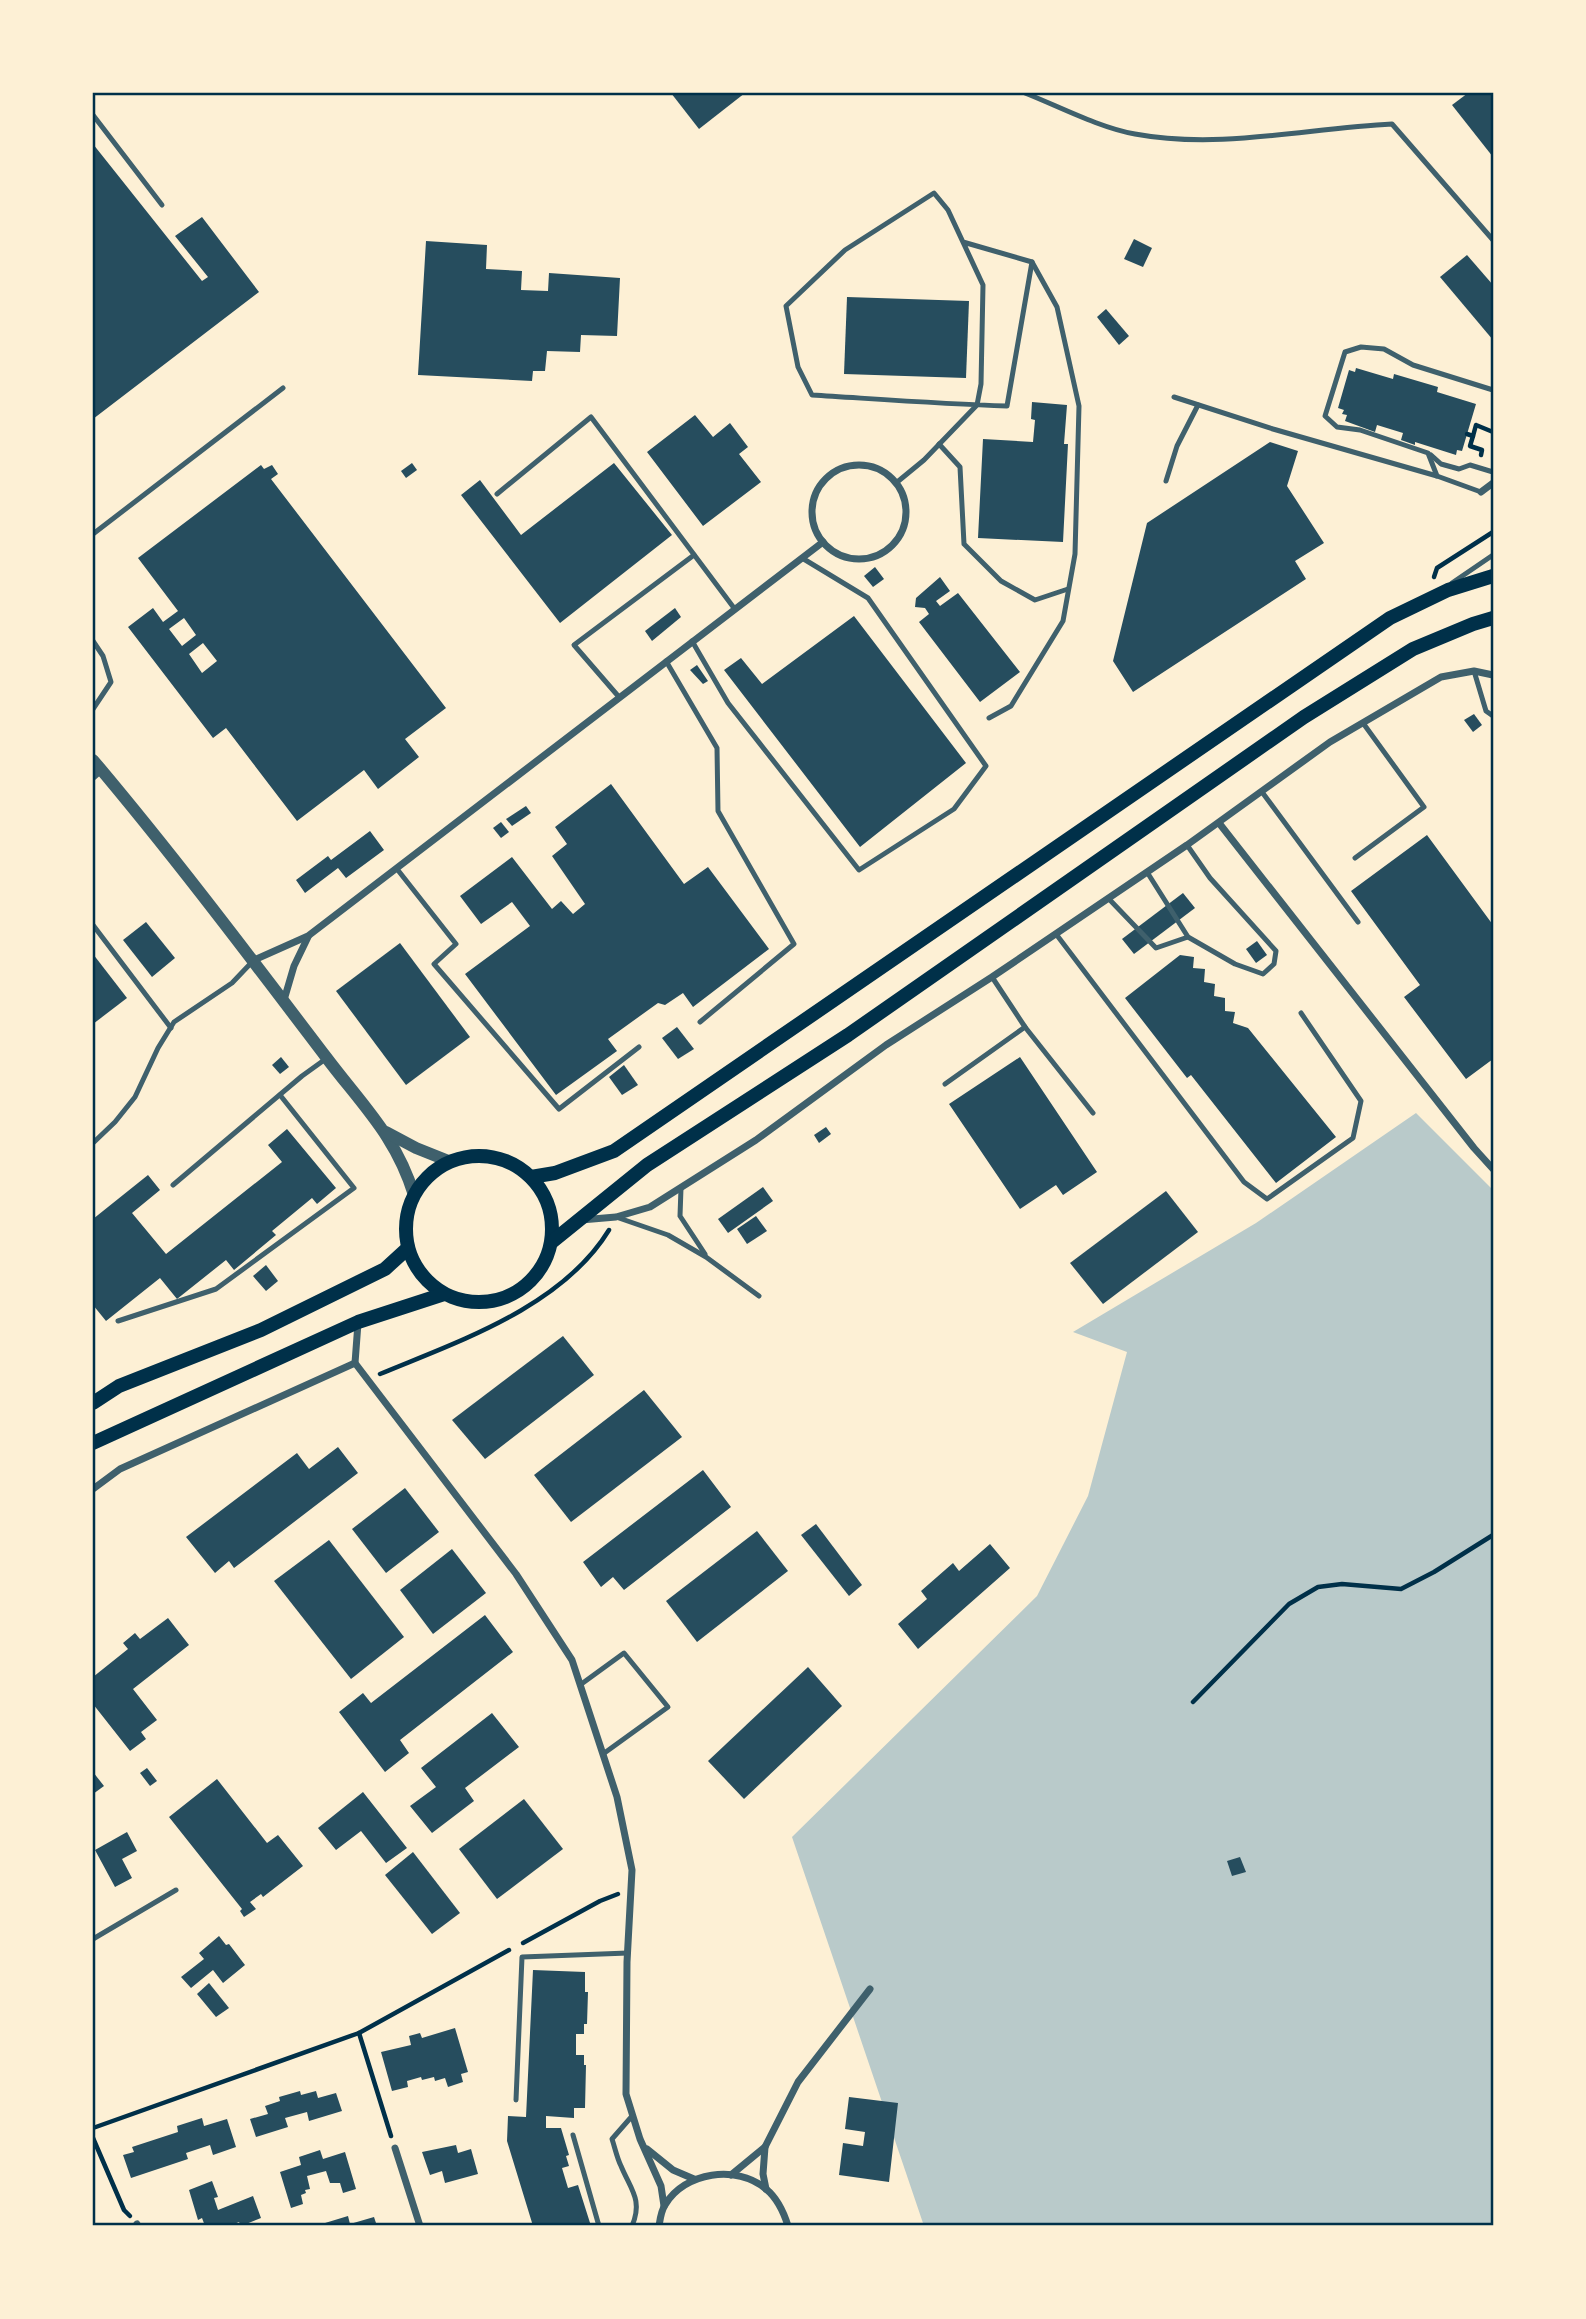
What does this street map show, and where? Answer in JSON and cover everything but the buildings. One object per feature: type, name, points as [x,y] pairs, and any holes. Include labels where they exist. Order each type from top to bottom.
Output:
[{"type":"main road","points":[[531,1177],[555,1173],[614,1150],[1390,618],[1448,590],[1493,576]]},
{"type":"main road","points":[[553,1241],[647,1166],[848,1035],[1304,718],[1413,649],[1493,618]]},
{"type":"main road","points":[[471,1156],[493,1157],[514,1164],[531,1177],[545,1195],[553,1218],[553,1241],[545,1264],[531,1282],[512,1296],[489,1303],[478,1303],[466,1302],[444,1294],[428,1282],[415,1267],[405,1230],[407,1212],[423,1181],[450,1161],[471,1156]]},
{"type":"main road","points":[[93,1403],[118,1386],[261,1330],[386,1269],[408,1248]]},
{"type":"main road","points":[[93,1443],[358,1322],[444,1294]]},
{"type":"street","points":[[852,466],[869,466],[884,472],[896,483],[905,500],[906,518],[901,535],[889,549],[873,558],[855,559],[837,554],[823,542],[815,528],[812,512],[815,495],[824,481],[836,471],[852,466]]},
{"type":"street","points":[[1481,492],[1493,483]]},
{"type":"street","points":[[254,960],[308,936],[823,542]]},
{"type":"street","points":[[581,1220],[616,1217],[650,1207],[756,1140],[887,1045],[1187,845],[1330,742],[1441,677],[1474,671],[1493,675]]},
{"type":"street","points":[[95,769],[254,960],[386,1132],[406,1170],[414,1195]]},
{"type":"street","points":[[1219,823],[1493,1170]]},
{"type":"street","points":[[284,1000],[294,966],[308,936]]},
{"type":"street","points":[[386,1132],[416,1148],[450,1161]]},
{"type":"street","points":[[358,1322],[355,1363],[516,1574],[572,1660],[617,1797],[632,1870],[626,2094],[640,2139],[662,2186],[664,2206],[659,2226]]},
{"type":"street","points":[[93,1489],[120,1469],[355,1363]]},
{"type":"street","points":[[766,2189],[763,2174],[765,2147],[798,2082],[870,1989]]},
{"type":"street","points":[[731,2175],[765,2147]]},
{"type":"street","points":[[394,2148],[420,2226]]},
{"type":"street","points":[[646,2149],[673,2170],[694,2179]]},
{"type":"street","points":[[664,2206],[680,2188],[694,2179],[716,2174],[746,2177],[766,2189],[784,2212],[788,2226]]},
{"type":"lane","points":[[1024,93],[1134,134],[1195,140],[1266,138],[1351,126],[1392,124],[1493,240]]},
{"type":"lane","points":[[93,115],[162,205]]},
{"type":"lane","points":[[896,483],[977,405],[981,384],[984,285],[948,210],[934,193],[845,250],[786,306],[798,367],[812,395],[977,405],[1007,406],[1032,261]]},
{"type":"lane","points":[[963,242],[1032,261],[1057,307],[1079,406],[1075,554],[1063,621],[1011,706],[989,718]]},
{"type":"lane","points":[[1493,390],[1413,365],[1384,349],[1362,347],[1345,352],[1325,416],[1336,427],[1360,430],[1428,453],[1441,464],[1459,469],[1470,465],[1493,472]]},
{"type":"lane","points":[[93,534],[283,388]]},
{"type":"lane","points":[[1174,397],[1437,475],[1481,492]]},
{"type":"lane","points":[[1166,481],[1177,446],[1198,405]]},
{"type":"lane","points":[[498,494],[591,418],[734,608]]},
{"type":"lane","points":[[939,444],[960,467],[964,544],[1002,581],[1035,600],[1069,589]]},
{"type":"lane","points":[[1428,453],[1437,475]]},
{"type":"lane","points":[[619,697],[574,645],[694,555]]},
{"type":"lane","points":[[1426,601],[1493,555]]},
{"type":"lane","points":[[692,641],[728,703],[859,870],[954,809],[986,766],[867,598],[802,558]]},
{"type":"lane","points":[[93,641],[103,656],[111,682],[93,709]]},
{"type":"lane","points":[[666,661],[717,748],[718,811],[794,944],[700,1022]]},
{"type":"lane","points":[[1474,671],[1486,711],[1493,716]]},
{"type":"lane","points":[[1355,858],[1424,807],[1363,723]]},
{"type":"lane","points":[[1262,792],[1358,922]]},
{"type":"lane","points":[[1147,872],[1188,937],[1235,964],[1263,974],[1274,964],[1276,951],[1210,878],[1187,845]]},
{"type":"lane","points":[[397,869],[456,944],[434,964],[559,1109],[639,1047]]},
{"type":"lane","points":[[1108,898],[1156,948],[1188,937]]},
{"type":"lane","points":[[93,925],[171,1028]]},
{"type":"lane","points":[[1056,934],[1244,1182],[1267,1199],[1353,1138],[1361,1101],[1301,1013]]},
{"type":"lane","points":[[93,1143],[135,1097],[158,1048],[174,1022],[232,984],[254,960]]},
{"type":"lane","points":[[992,977],[1025,1027],[1093,1113]]},
{"type":"lane","points":[[945,1084],[1025,1027]]},
{"type":"lane","points":[[173,1185],[327,1058]]},
{"type":"lane","points":[[118,1321],[216,1289],[354,1188],[280,1095]]},
{"type":"lane","points":[[681,1187],[680,1216],[706,1257]]},
{"type":"lane","points":[[616,1217],[668,1235],[706,1257],[759,1296]]},
{"type":"lane","points":[[580,1685],[624,1653],[668,1707],[603,1754]]},
{"type":"lane","points":[[93,1940],[176,1890]]},
{"type":"lane","points":[[516,2100],[522,1957],[628,1954]]},
{"type":"lane","points":[[632,2226],[637,2214],[635,2190],[621,2166],[612,2138],[633,2115]]},
{"type":"lane","points":[[573,2135],[599,2226]]},
{"type":"path","points":[[1479,462],[1482,450],[1470,446],[1470,435],[1476,425],[1493,432]]},
{"type":"path","points":[[1426,601],[1437,568],[1493,532]]},
{"type":"path","points":[[368,1379],[486,1330],[548,1293],[596,1252],[616,1217]]},
{"type":"path","points":[[1193,1702],[1289,1604],[1318,1587],[1342,1584],[1401,1589],[1493,1535]]},
{"type":"path","points":[[521,1944],[600,1901],[632,1888]]},
{"type":"path","points":[[93,2128],[359,2033],[510,1950]]},
{"type":"path","points":[[359,2033],[394,2148]]},
{"type":"path","points":[[93,2138],[124,2210],[137,2225]]},
{"type":"shaded area","points":[[1416,1113],[1493,1190],[1493,2226],[924,2226],[792,1837],[1037,1596],[1088,1496],[1127,1352],[1073,1332],[1256,1223]]}]
